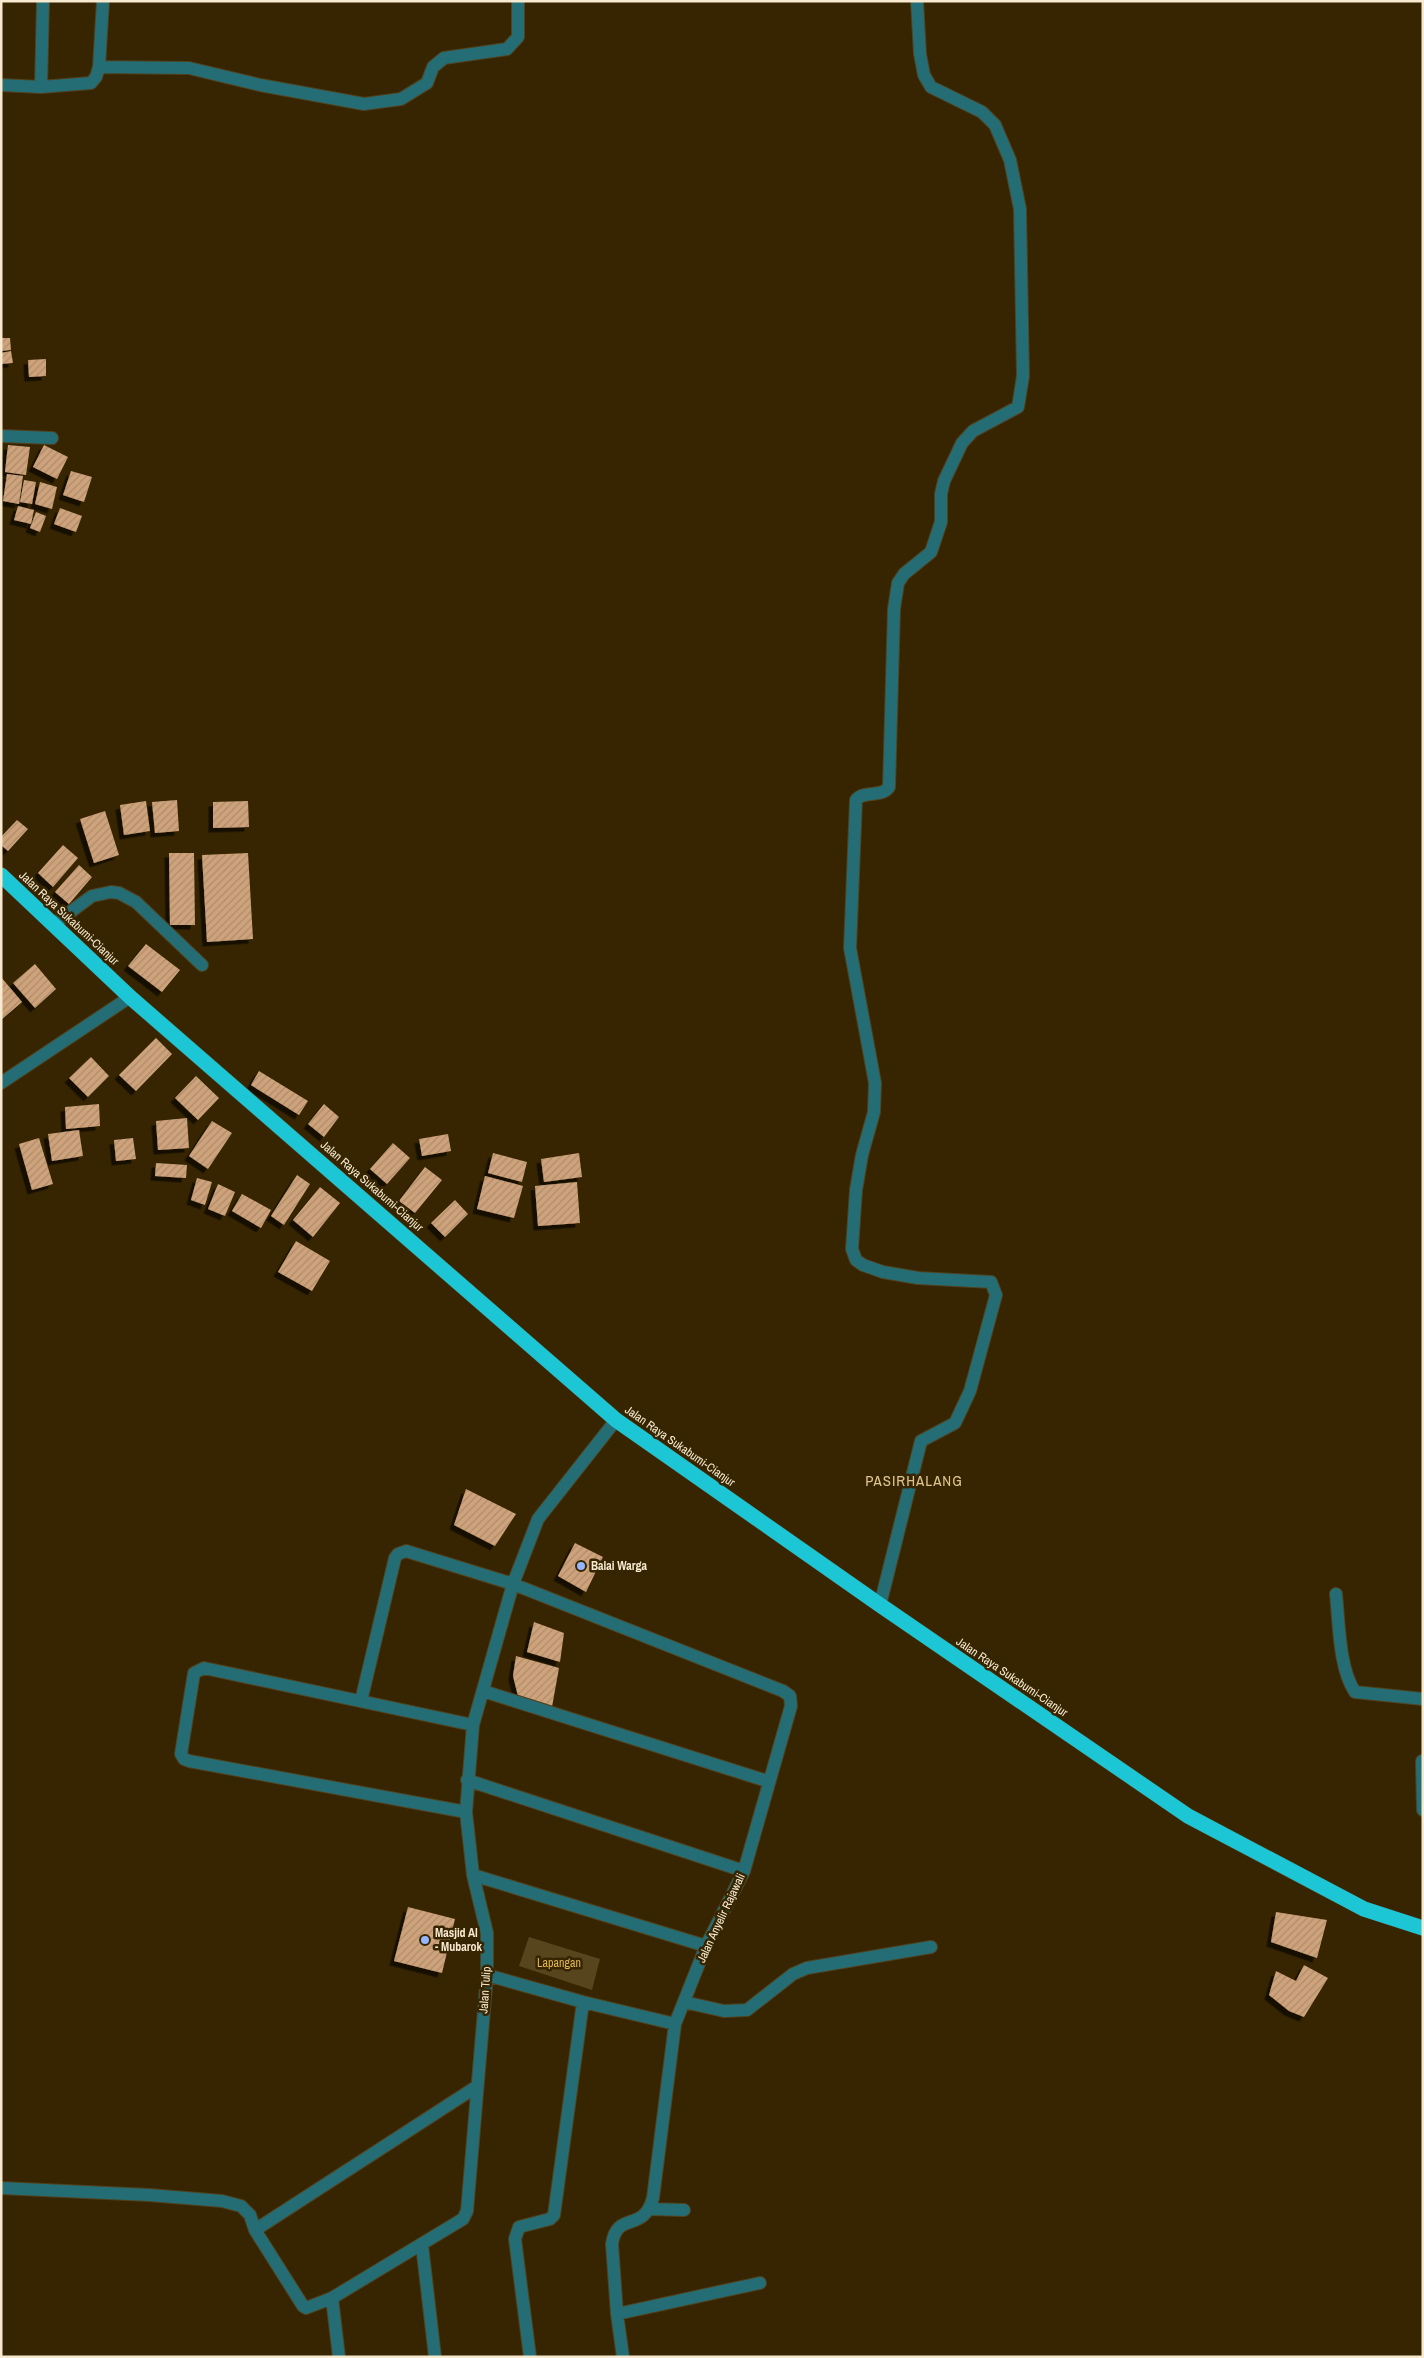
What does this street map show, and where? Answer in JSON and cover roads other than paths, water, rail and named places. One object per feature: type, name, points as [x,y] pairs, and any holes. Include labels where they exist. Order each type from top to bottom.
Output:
[{"type":"highway","name":"Jalan Raya Sukabumi-Cianjur","points":[[1,874],[130,997],[616,1420],[880,1605],[1188,1816],[1364,1909],[1423,1928]]},
{"type":"street","points":[[41,87],[43,1]]},
{"type":"street","points":[[1,85],[41,87],[91,83],[96,76],[99,66],[103,1]]},
{"type":"street","points":[[99,66],[189,68],[260,85],[364,104],[401,99],[427,83],[433,67],[444,58],[507,49],[518,38],[518,1]]},
{"type":"street","points":[[880,1605],[921,1441],[955,1424],[970,1391],[996,1295],[991,1282],[918,1278],[871,1269],[856,1260],[852,1249],[856,1190],[862,1155],[874,1112],[875,1091],[850,948],[856,800],[859,796],[884,792],[889,787],[894,609],[898,582],[904,574],[931,552],[941,522],[941,494],[944,480],[962,443],[973,431],[1018,407],[1023,376],[1020,209],[1010,160],[995,125],[982,112],[931,88],[924,75],[920,54],[917,1]]},
{"type":"street","points":[[1,436],[52,438]]},
{"type":"street","points":[[54,924],[92,896],[111,892],[119,893],[136,902],[202,965]]},
{"type":"street","points":[[1,1083],[130,997]]},
{"type":"street","name":"Jalan Tulip","points":[[256,2230],[302,2306],[311,2307],[332,2298],[422,2245],[463,2219],[467,2211],[487,1975],[487,1933],[473,1875],[466,1812],[467,1780],[473,1725],[513,1584],[538,1518],[616,1420]]},
{"type":"street","points":[[361,1701],[395,1558],[398,1554],[406,1551],[513,1584]]},
{"type":"street","name":"Jalan Anyelir Rajawali","points":[[513,1584],[783,1691],[790,1696],[790,1706],[744,1871],[706,1946],[675,2024],[650,2209]]},
{"type":"street","points":[[1336,1594],[1345,1665],[1350,1685],[1355,1692],[1423,1699]]},
{"type":"street","points":[[466,1812],[189,1761],[180,1754],[194,1673],[197,1669],[204,1668],[473,1725]]},
{"type":"street","points":[[483,1691],[768,1781]]},
{"type":"street","points":[[1422,1761],[1423,1810]]},
{"type":"street","points":[[467,1780],[744,1871]]},
{"type":"street","points":[[473,1875],[706,1946]]},
{"type":"street","points":[[684,2002],[724,2011],[736,2012],[747,2010],[793,1974],[807,1968],[931,1947]]},
{"type":"street","points":[[487,1975],[583,2002],[675,2024]]},
{"type":"street","points":[[530,2357],[515,2239],[519,2227],[550,2219],[555,2209],[583,2002]]},
{"type":"street","points":[[1,2188],[149,2195],[222,2201],[241,2206],[250,2215],[256,2230],[476,2088]]},
{"type":"street","points":[[623,2357],[617,2314],[612,2244],[614,2234],[622,2224],[644,2217],[650,2209],[684,2210]]},
{"type":"street","points":[[422,2245],[435,2357]]},
{"type":"street","points":[[617,2314],[760,2283]]},
{"type":"street","points":[[332,2298],[339,2357]]},
{"type":"place","name":"Balai Warga","points":[[581,1566]]},
{"type":"place","name":"Masjid Al - Mubarok","points":[[425,1940]]},
{"type":"district","name":"PASIRHALANG","points":[[914,1480]]},
{"type":"park label","name":"Lapangan","points":[[559,1963]]}]
